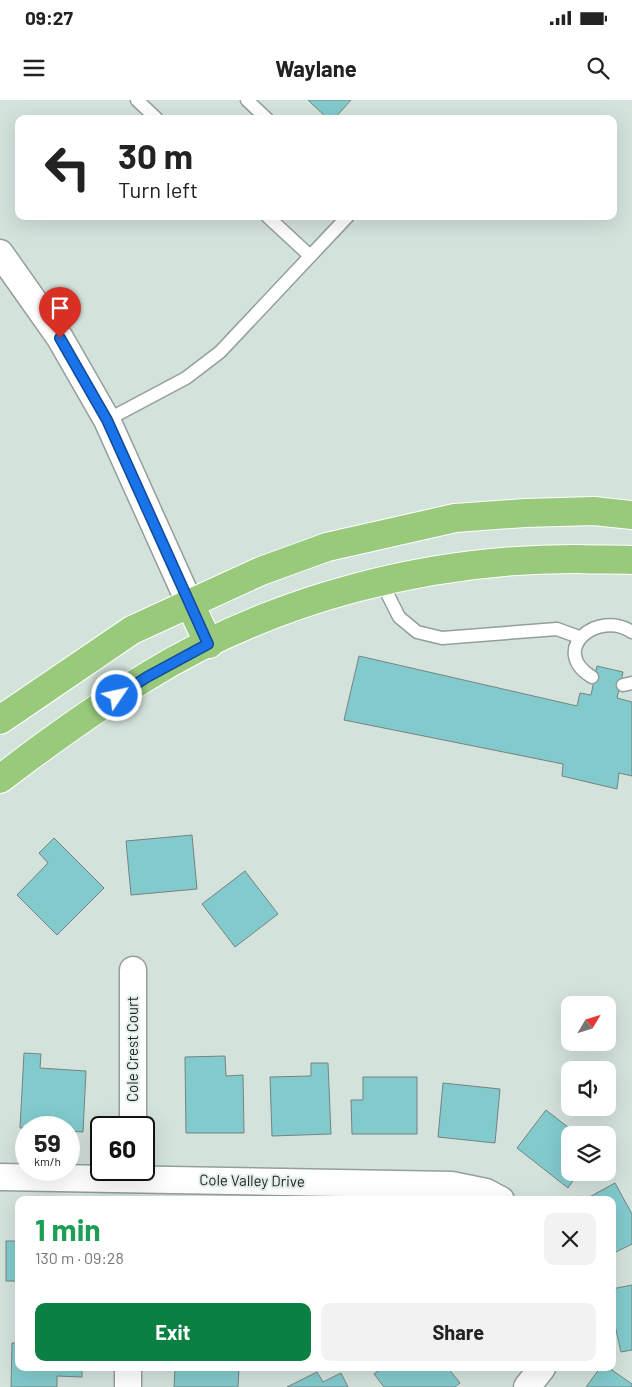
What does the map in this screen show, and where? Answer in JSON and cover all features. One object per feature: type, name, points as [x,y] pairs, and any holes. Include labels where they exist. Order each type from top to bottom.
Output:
[{"type":"main road","points":[[0,720],[132,630],[189,602],[261,571],[327,547],[447,520],[524,513],[594,512],[632,515]]},
{"type":"main road","points":[[0,778],[147,677],[225,635],[302,604],[381,581],[464,566],[547,559],[632,560]]},
{"type":"main road","points":[[189,602],[208,644]]},
{"type":"street","points":[[0,253],[60,338],[107,420],[189,602]]},
{"type":"street","name":"Cole Crest Court","points":[[133,970],[133,1116]]},
{"type":"street","name":"Cole Valley Drive","points":[[0,1177],[133,1183],[452,1185],[486,1192],[494,1196]]},
{"type":"street","points":[[128,1371],[128,1387]]},
{"type":"street","points":[[527,1387],[540,1371]]},
{"type":"lane","points":[[137,100],[153,115]]},
{"type":"lane","points":[[247,100],[263,115]]},
{"type":"lane","points":[[271,220],[309,255]]},
{"type":"lane","points":[[107,420],[186,378],[220,352],[309,255],[344,220]]},
{"type":"lane","points":[[381,581],[399,617],[417,632],[442,638],[558,629],[577,642]]},
{"type":"lane","points":[[577,642],[596,628],[610,624],[632,632]]},
{"type":"lane","points":[[577,642],[577,661],[583,671],[592,676]]},
{"type":"building","points":[[308,100],[351,100],[338,115],[324,115]]},
{"type":"building","points":[[359,656],[577,706],[580,693],[591,695],[597,666],[623,672],[617,698],[632,702],[632,776],[619,773],[617,789],[562,776],[563,764],[344,720]]},
{"type":"building","points":[[192,835],[197,889],[131,895],[126,841]]},
{"type":"building","points":[[54,838],[104,888],[57,935],[17,895],[48,863],[39,853]]},
{"type":"building","points":[[245,871],[278,914],[235,947],[202,904]]},
{"type":"building","points":[[24,1053],[41,1054],[40,1068],[86,1071],[83,1132],[80,1132],[80,1116],[21,1116]]},
{"type":"building","points":[[225,1056],[226,1076],[243,1075],[244,1133],[186,1133],[185,1057]]},
{"type":"building","points":[[311,1063],[328,1063],[331,1134],[272,1136],[270,1077],[311,1076]]},
{"type":"building","points":[[363,1077],[417,1077],[417,1134],[352,1134],[351,1100],[363,1100]]},
{"type":"building","points":[[443,1083],[500,1089],[495,1143],[438,1137]]},
{"type":"building","points":[[546,1110],[566,1126],[561,1126],[561,1181],[573,1181],[568,1188],[517,1148]]},
{"type":"building","points":[[615,1183],[632,1214],[632,1244],[616,1252],[616,1196],[591,1196]]},
{"type":"building","points":[[6,1241],[15,1241],[15,1281],[6,1281]]},
{"type":"building","points":[[632,1285],[632,1350],[621,1352],[616,1330],[616,1288]]},
{"type":"building","points":[[12,1343],[15,1343],[15,1371],[82,1371],[82,1377],[57,1376],[57,1387],[11,1387]]},
{"type":"building","points":[[175,1371],[239,1371],[238,1387],[174,1387]]},
{"type":"building","points":[[378,1371],[450,1371],[460,1383],[455,1387],[384,1387],[374,1374]]},
{"type":"building","points":[[598,1371],[613,1371],[632,1384],[632,1387],[586,1387]]},
{"type":"building","points":[[317,1372],[323,1382],[341,1373],[348,1387],[287,1387]]},
{"type":"route","points":[[60,338],[107,420],[208,644],[147,677],[117,696]]}]
